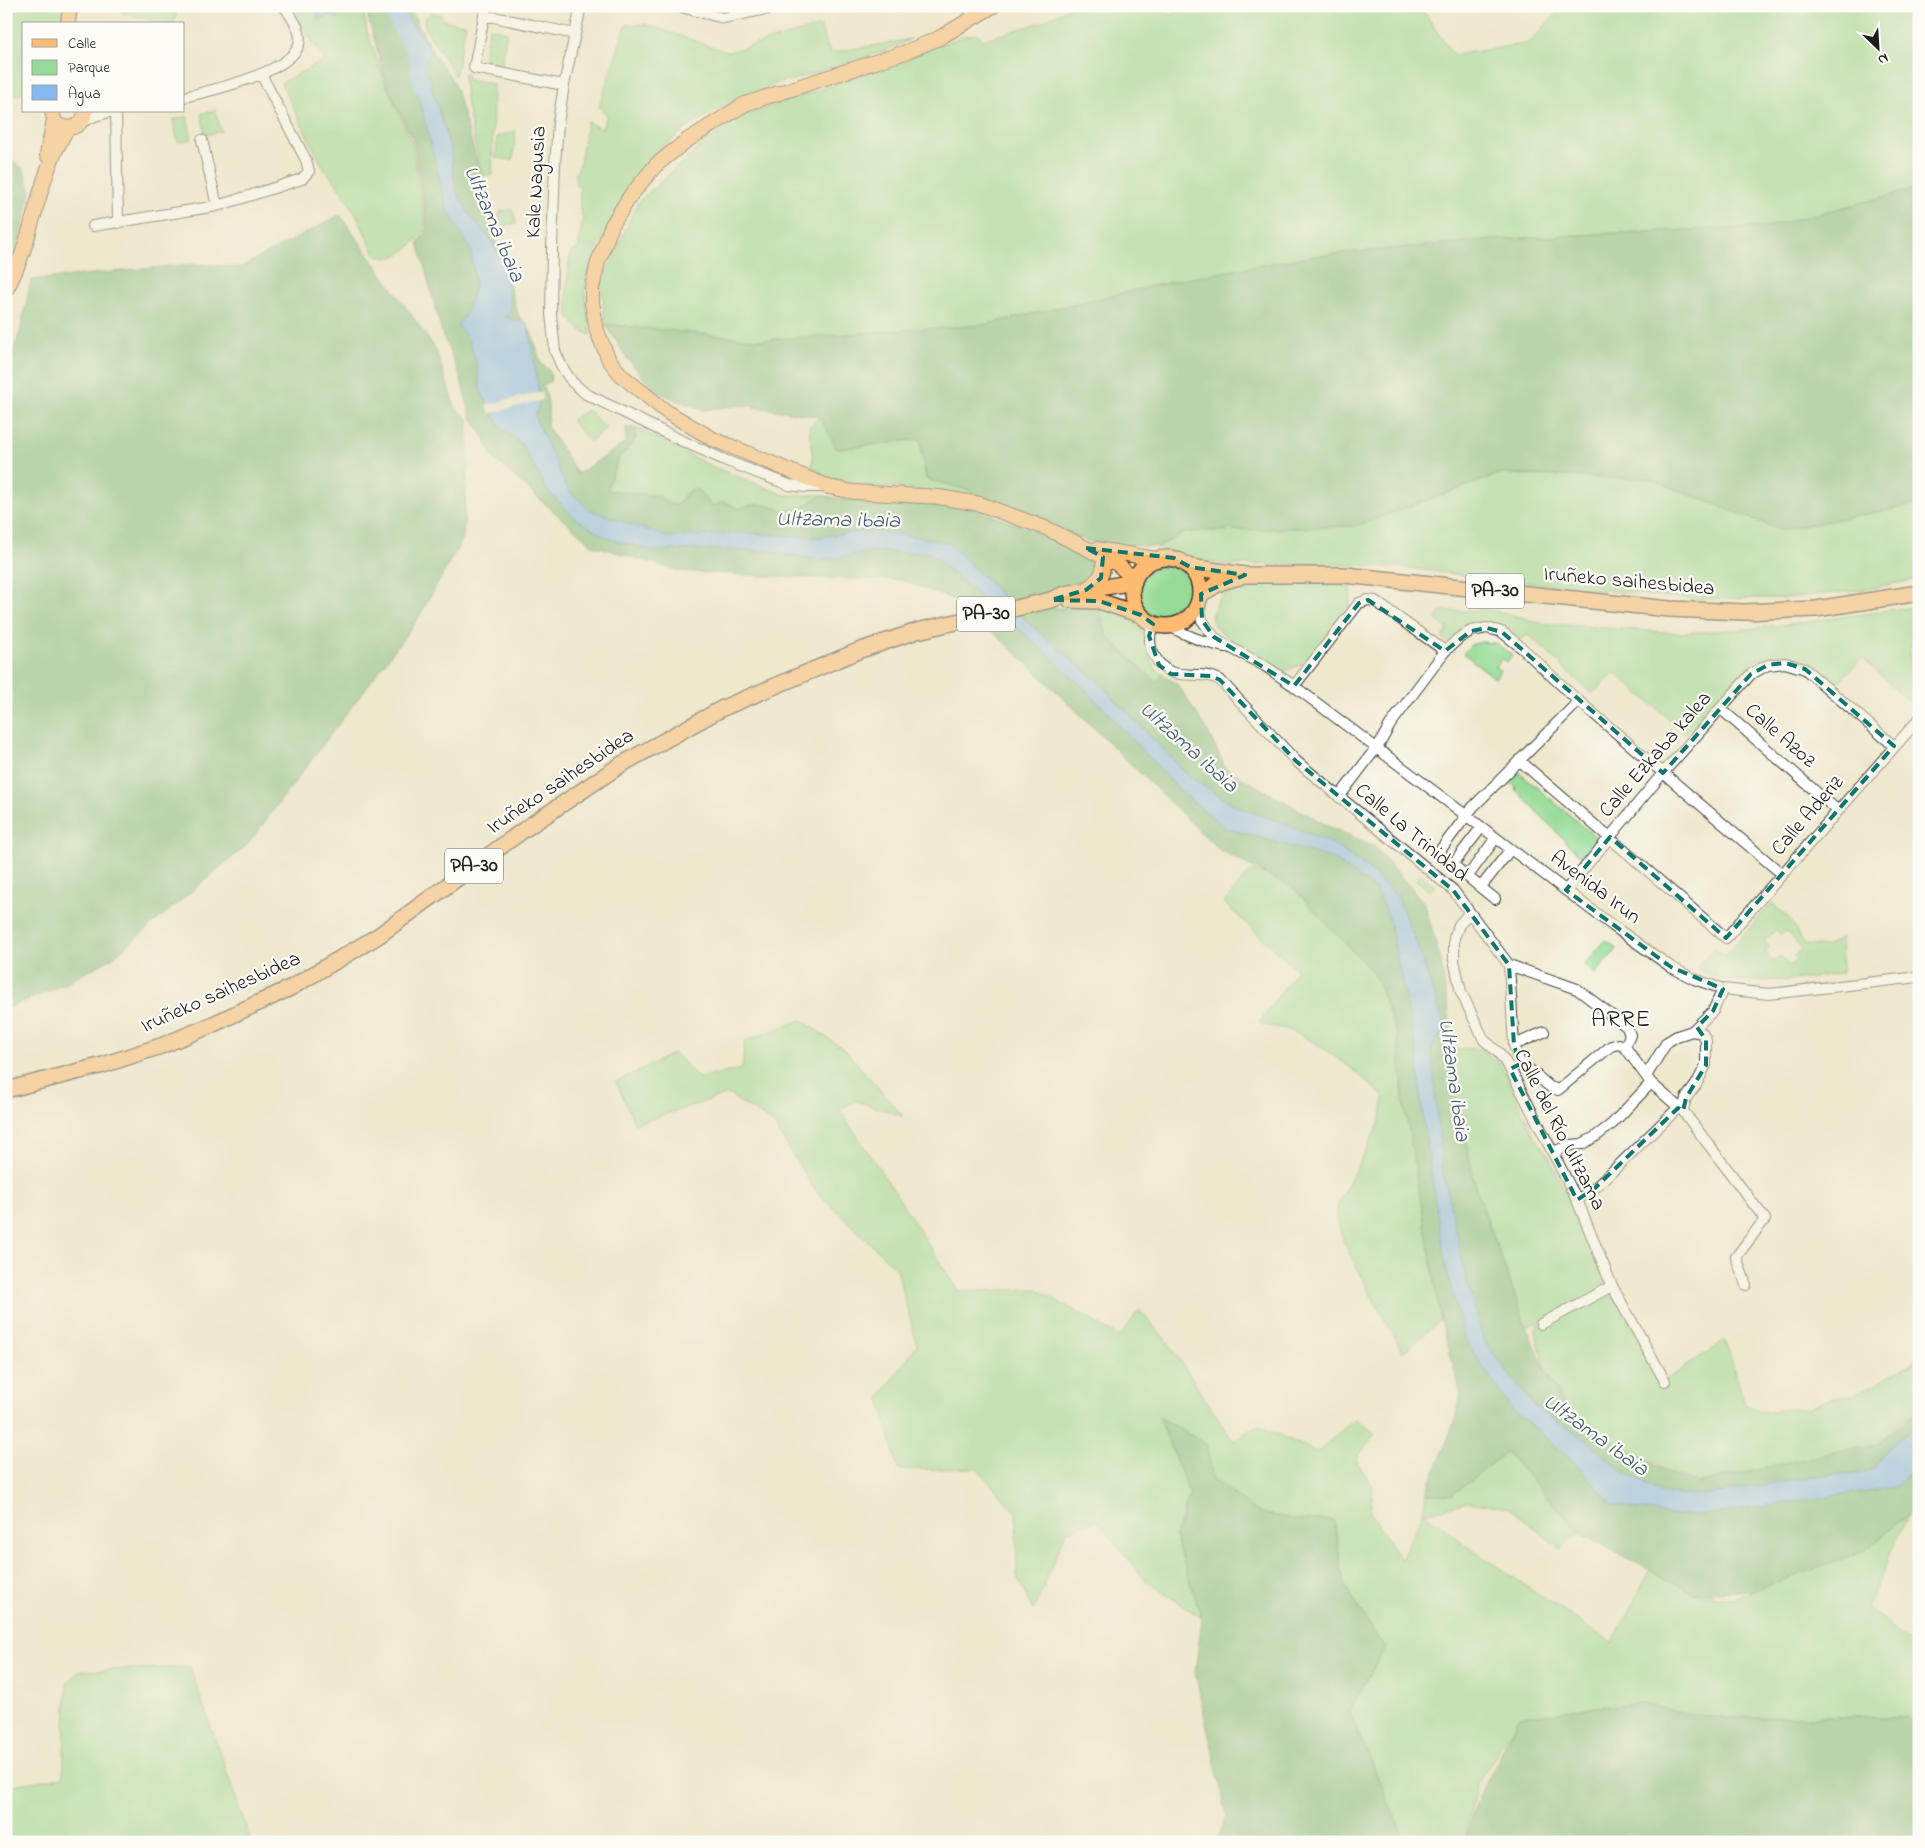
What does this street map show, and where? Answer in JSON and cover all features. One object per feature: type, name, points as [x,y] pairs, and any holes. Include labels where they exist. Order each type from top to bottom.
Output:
[{"type":"highway","name":"PA-30","points":[[1156,559],[1174,558],[1190,567]]},
{"type":"highway","points":[[1147,619],[1133,599],[1134,580],[1141,569],[1156,559]]},
{"type":"highway","points":[[1190,567],[1198,580],[1200,599]]},
{"type":"highway","name":"Iruñeko saihesbidea","points":[[1190,567],[1245,575],[1345,575],[1669,609],[1744,612],[1816,609],[1919,593]]},
{"type":"highway","name":"Iruñeko saihesbidea","points":[[1200,599],[1221,582],[1245,575]]},
{"type":"highway","name":"Iruñeko saihesbidea","points":[[6,1090],[103,1065],[161,1046],[207,1027],[292,987],[378,936],[525,829],[622,764],[723,708],[858,651],[935,626],[1051,600],[1066,594],[1134,580]]},
{"type":"highway","name":"PA-30","points":[[1147,619],[1169,626],[1182,623],[1192,615],[1200,599]]},
{"type":"highway","name":"Iruñeko saihesbidea","points":[[1051,600],[1100,601],[1147,619]]},
{"type":"main road","points":[[68,22],[70,6]]},
{"type":"main road","points":[[993,6],[971,12],[939,38],[906,52],[745,104],[686,140],[656,165],[632,195],[612,226],[598,262],[592,288],[594,317],[602,346],[609,360],[622,376],[667,412],[713,439],[829,487],[854,492],[939,497],[980,504],[1048,529],[1117,564],[1134,580]]},
{"type":"main road","points":[[53,115],[60,126],[78,121]]},
{"type":"main road","points":[[37,202],[53,115]]},
{"type":"main road","points":[[6,290],[21,261],[37,202],[58,144],[78,121]]},
{"type":"main road","points":[[1086,548],[1156,559]]},
{"type":"main road","points":[[1086,590],[1101,578],[1104,568],[1103,557]]},
{"type":"street","points":[[185,97],[261,74],[290,58],[299,43],[299,33],[284,6]]},
{"type":"street","name":"Kale Nagusia","points":[[581,6],[564,85],[555,156],[551,314],[555,346],[562,367],[572,382],[586,394],[727,461],[789,485],[805,488],[829,487]]},
{"type":"street","points":[[677,6],[723,18],[777,8]]},
{"type":"street","points":[[564,85],[474,68],[485,11],[575,34]]},
{"type":"street","points":[[94,226],[217,206],[302,179],[309,171],[306,160],[261,74]]},
{"type":"street","points":[[78,121],[110,112]]},
{"type":"street","points":[[114,112],[118,223]]},
{"type":"street","points":[[202,140],[217,206]]},
{"type":"street","points":[[1200,599],[1202,620],[1214,637],[1231,648]]},
{"type":"street","points":[[1294,686],[1360,603],[1368,600],[1375,601],[1445,651]]},
{"type":"street","name":"Calle La Trinidad","points":[[1147,619],[1152,653],[1159,665],[1172,674],[1212,676],[1220,680],[1296,761],[1453,890],[1509,965]]},
{"type":"street","points":[[1169,626],[1210,644],[1231,648]]},
{"type":"street","points":[[1339,797],[1445,651],[1459,638],[1471,631],[1487,628],[1502,632],[1522,648],[1579,701],[1782,874]]},
{"type":"street","name":"Avenida Irun","points":[[1231,648],[1264,666],[1294,686],[1480,828],[1613,926],[1671,967],[1694,979],[1723,989],[1769,994],[1919,977]]},
{"type":"street","name":"Calle Ezkaba kalea","points":[[1566,890],[1663,773],[1751,674],[1768,665],[1785,662],[1805,669],[1894,746]]},
{"type":"street","points":[[1495,899],[1438,853],[1465,816],[1579,701]]},
{"type":"street","name":"Calle Azoz","points":[[1721,709],[1838,811]]},
{"type":"street","name":"Calle Aderiz","points":[[1610,837],[1726,938],[1919,719]]},
{"type":"street","points":[[1519,760],[1610,837]]},
{"type":"street","points":[[1453,864],[1480,828]]},
{"type":"street","points":[[1468,876],[1495,839]]},
{"type":"street","points":[[1481,887],[1510,850]]},
{"type":"street","name":"Calle del Río Ultzama","points":[[1469,913],[1459,925],[1454,938],[1454,960],[1462,992],[1484,1040],[1499,1053],[1510,1069],[1577,1200],[1612,1286],[1665,1381]]},
{"type":"street","points":[[1520,1064],[1514,1045],[1509,965],[1577,989],[1627,1027],[1630,1035],[1625,1047]]},
{"type":"street","points":[[1553,1152],[1571,1145],[1582,1144],[1612,1124],[1648,1080],[1666,1042],[1692,1031],[1713,1012],[1723,989]]},
{"type":"street","points":[[1577,1200],[1595,1188],[1680,1109],[1696,1085],[1706,1065],[1706,1040],[1702,1033],[1692,1031]]},
{"type":"street","points":[[1514,1045],[1544,1032]]},
{"type":"street","points":[[1510,1069],[1523,1064],[1550,1087],[1558,1090],[1611,1046],[1619,1044],[1625,1047],[1648,1080],[1680,1109],[1765,1219],[1736,1257],[1746,1285]]},
{"type":"street","points":[[1541,1324],[1612,1286]]},
{"type":"highlighted area","points":[[1086,548],[1174,558],[1190,567],[1245,575],[1201,594],[1202,620],[1214,637],[1294,686],[1359,603],[1368,600],[1445,651],[1471,631],[1487,628],[1502,632],[1663,773],[1751,674],[1768,665],[1785,663],[1805,669],[1894,746],[1726,938],[1610,837],[1566,890],[1671,967],[1723,989],[1713,1011],[1697,1027],[1706,1040],[1706,1065],[1686,1098],[1683,1111],[1678,1108],[1595,1188],[1577,1200],[1510,1069],[1520,1064],[1514,1045],[1509,965],[1453,890],[1296,761],[1220,680],[1212,676],[1171,674],[1159,665],[1149,636],[1153,624],[1141,615],[1099,601],[1051,600],[1086,590],[1101,578],[1103,557]]},
{"type":"green space","points":[[6,6],[63,6],[61,22],[22,22],[22,94],[6,98]]},
{"type":"green space","points":[[124,6],[178,6],[174,22],[161,22],[122,13]]},
{"type":"green space","points":[[288,6],[363,6],[367,32],[388,89],[412,143],[426,228],[410,246],[397,255],[382,257],[375,254],[355,212],[334,180],[324,169],[281,83],[325,60]]},
{"type":"green space","points":[[365,6],[411,6],[411,10],[433,53],[451,78],[456,89],[479,168],[486,210],[519,317],[531,332],[541,364],[550,373],[551,381],[542,386],[548,405],[547,426],[578,474],[626,442],[626,428],[636,428],[635,440],[618,459],[607,490],[658,496],[667,503],[677,505],[691,489],[699,490],[711,506],[724,502],[738,508],[759,504],[784,510],[804,507],[821,495],[848,500],[933,501],[969,507],[1017,524],[1097,558],[1099,567],[1090,576],[1078,582],[1053,589],[1056,608],[1099,605],[1106,635],[1156,682],[1162,674],[1177,684],[1205,726],[1226,769],[1332,828],[1373,845],[1425,904],[1441,962],[1454,1049],[1449,1064],[1476,1189],[1526,1326],[1547,1374],[1571,1417],[1665,1471],[1698,1484],[1756,1469],[1876,1444],[1919,1412],[1919,1504],[1866,1551],[1755,1590],[1694,1593],[1581,1534],[1506,1452],[1452,1495],[1426,1494],[1454,1423],[1461,1394],[1441,1320],[1405,1109],[1397,1034],[1375,975],[1294,889],[1218,849],[1030,666],[960,602],[901,580],[779,577],[679,571],[592,545],[493,458],[484,437],[471,417],[459,373],[443,336],[418,242],[428,229],[414,142],[387,85]]},
{"type":"green space","points":[[688,6],[756,6],[724,15]]},
{"type":"green space","points":[[1073,6],[1157,6],[1171,15],[1185,6],[1420,6],[1453,55],[1530,42],[1563,6],[1919,6],[1919,188],[1766,227],[1476,241],[1313,256],[1184,279],[983,325],[762,340],[605,324],[602,283],[638,202],[730,120],[825,88],[963,36],[978,34],[983,40],[1042,22]]},
{"type":"green space","points":[[432,12],[441,15],[444,21],[466,24],[455,76],[426,29],[424,19]]},
{"type":"green space","points":[[645,24],[728,52],[820,26],[830,53],[911,39],[887,50],[790,81],[786,80],[744,97],[704,117],[668,143],[652,158],[635,180],[592,261],[588,271],[585,293],[591,335],[580,330],[568,316],[567,285],[570,253],[578,249],[583,219],[580,209],[580,186],[576,186],[575,175],[580,164],[587,122],[602,129],[607,115],[599,107],[626,25]]},
{"type":"green space","points":[[489,28],[507,32],[501,66],[483,63]]},
{"type":"green space","points":[[463,73],[467,73],[467,80],[493,84],[492,175],[482,176],[467,106]]},
{"type":"green space","points":[[215,110],[221,131],[206,135],[201,114]]},
{"type":"green space","points":[[187,116],[192,139],[178,142],[173,120]]},
{"type":"green space","points":[[516,131],[513,160],[496,158],[497,137]]},
{"type":"green space","points":[[6,154],[24,170],[31,192],[16,253],[6,275]]},
{"type":"green space","points":[[1919,188],[1919,504],[1781,530],[1650,479],[1500,474],[1355,526],[1186,532],[1157,547],[1089,542],[978,496],[976,492],[926,479],[920,439],[837,449],[820,417],[743,405],[702,410],[653,390],[627,358],[605,324],[762,340],[983,325],[1184,279],[1313,256],[1476,241],[1766,227]]},
{"type":"green space","points":[[513,210],[516,223],[502,226],[499,215],[501,211]]},
{"type":"green space","points":[[340,215],[435,348],[455,407],[468,419],[468,466],[463,538],[418,619],[248,844],[112,958],[65,984],[6,1009],[6,357],[12,354],[20,332],[31,280],[192,264],[241,267]]},
{"type":"green space","points":[[588,410],[606,428],[590,442],[571,420]]},
{"type":"green space","points":[[820,417],[838,449],[920,439],[926,479],[976,492],[978,496],[858,485],[809,475],[813,461],[809,426]]},
{"type":"green space","points":[[636,428],[711,466],[785,495],[821,495],[804,507],[784,510],[759,504],[738,508],[724,502],[711,506],[705,497],[686,493],[677,505],[667,503],[658,496],[606,490],[618,459],[635,440]]},
{"type":"green space","points":[[1500,474],[1650,479],[1781,530],[1919,504],[1919,579],[1861,590],[1786,598],[1692,599],[1490,579],[1410,568],[1330,564],[1227,565],[1204,562],[1157,547],[1186,532],[1355,526]]},
{"type":"green space","points":[[1165,566],[1179,570],[1187,578],[1191,592],[1187,606],[1179,614],[1165,618],[1151,614],[1143,606],[1139,592],[1143,578],[1151,570]]},
{"type":"green space","points":[[1303,583],[1352,584],[1349,608],[1305,663],[1285,671],[1234,642],[1215,627],[1211,616],[1220,598],[1244,587]]},
{"type":"green space","points":[[1099,605],[1126,618],[1138,627],[1145,640],[1152,662],[1162,674],[1156,683],[1106,635]]},
{"type":"green space","points":[[1919,606],[1919,635],[1912,644],[1909,654],[1912,664],[1919,673],[1919,706],[1917,709],[1862,658],[1837,684],[1806,658],[1775,655],[1760,659],[1743,670],[1687,734],[1615,673],[1592,694],[1528,634],[1522,640],[1502,627],[1494,624],[1479,623],[1463,628],[1448,642],[1442,638],[1448,629],[1436,620],[1440,611],[1483,609],[1510,614],[1540,623],[1679,633],[1749,629]]},
{"type":"green space","points":[[1482,642],[1495,643],[1512,655],[1507,662],[1502,658],[1496,667],[1500,670],[1495,678],[1463,653],[1471,645]]},
{"type":"green space","points":[[1516,770],[1599,840],[1581,857],[1507,779]]},
{"type":"green space","points":[[1250,871],[1276,876],[1294,889],[1375,975],[1397,1034],[1402,1059],[1402,1099],[1413,1140],[1441,1320],[1403,1352],[1343,1240],[1336,1214],[1339,1202],[1380,1122],[1384,1097],[1353,1070],[1320,1046],[1292,1031],[1259,1023],[1297,970],[1224,903]]},
{"type":"green space","points":[[1420,874],[1435,886],[1430,891],[1416,880]]},
{"type":"green space","points":[[1772,903],[1789,918],[1805,945],[1827,947],[1841,937],[1842,973],[1793,980],[1750,981],[1719,979],[1696,968],[1714,948],[1725,956]],"holes":[[[1776,930],[1781,935],[1786,931],[1802,949],[1794,956],[1797,960],[1789,966],[1780,956],[1775,960],[1771,960],[1767,956],[1766,950],[1770,947],[1764,940]]]},
{"type":"green space","points":[[1606,940],[1617,949],[1595,974],[1584,965]]},
{"type":"green space","points":[[802,1020],[845,1050],[903,1116],[856,1101],[839,1109],[958,1291],[1037,1289],[1120,1337],[1139,1310],[1168,1342],[1233,1441],[1257,1425],[1317,1452],[1355,1419],[1375,1433],[1356,1460],[1373,1487],[1370,1512],[1401,1560],[1423,1513],[1426,1494],[1452,1495],[1506,1452],[1581,1534],[1574,1537],[1561,1549],[1509,1508],[1468,1502],[1424,1513],[1478,1554],[1612,1643],[1651,1569],[1694,1593],[1732,1599],[1842,1553],[1908,1513],[1868,1606],[1919,1651],[1919,1727],[1906,1717],[1704,1717],[1605,1706],[1520,1717],[1477,1784],[1463,1842],[1404,1842],[1405,1840],[1349,1711],[1385,1648],[1344,1585],[1334,1520],[1299,1520],[1257,1512],[1213,1479],[1206,1444],[1160,1418],[1190,1495],[1175,1536],[1202,1618],[1147,1582],[1097,1520],[1066,1532],[1033,1611],[1017,1576],[1016,1513],[977,1468],[898,1470],[880,1397],[917,1345],[897,1269],[814,1189],[773,1123],[728,1094],[635,1124],[616,1082],[674,1053],[699,1078],[742,1069],[745,1041]]},
{"type":"green space","points":[[1481,1048],[1500,1063],[1535,1138],[1549,1156],[1607,1283],[1665,1381],[1725,1340],[1744,1402],[1759,1412],[1807,1408],[1832,1398],[1852,1396],[1911,1365],[1919,1356],[1919,1412],[1904,1420],[1876,1444],[1823,1457],[1756,1469],[1697,1484],[1672,1478],[1656,1463],[1628,1456],[1564,1412],[1551,1390],[1535,1330],[1539,1322],[1526,1326],[1476,1189],[1449,1064],[1454,1049]]},
{"type":"green space","points":[[1159,1417],[1206,1444],[1213,1479],[1257,1512],[1299,1520],[1334,1520],[1344,1585],[1385,1648],[1349,1711],[1405,1840],[1404,1842],[1216,1842],[1227,1816],[1195,1673],[1202,1618],[1175,1536],[1190,1495]]},
{"type":"green space","points":[[190,1667],[251,1842],[6,1842],[6,1786],[63,1777],[67,1683],[80,1671]]},
{"type":"green space","points":[[1639,1702],[1704,1717],[1906,1717],[1919,1727],[1919,1842],[1464,1842],[1476,1803],[1519,1717]]},
{"type":"water","points":[[329,6],[338,7],[341,10],[340,16],[337,18],[330,15],[317,21],[317,13]]},
{"type":"water","points":[[388,6],[399,6],[431,50],[425,65],[451,151],[456,190],[470,215],[490,238],[506,270],[511,310],[504,317],[528,324],[540,400],[535,417],[568,490],[590,510],[667,537],[747,533],[819,537],[863,531],[901,534],[949,543],[1031,625],[1096,680],[1191,778],[1238,807],[1333,844],[1369,870],[1397,896],[1420,952],[1445,1028],[1431,1048],[1442,1167],[1467,1282],[1485,1343],[1534,1406],[1584,1438],[1622,1471],[1665,1494],[1705,1495],[1797,1479],[1872,1471],[1890,1446],[1919,1425],[1919,1464],[1895,1487],[1706,1515],[1667,1515],[1612,1504],[1569,1457],[1513,1411],[1465,1340],[1449,1281],[1438,1220],[1423,1120],[1417,1054],[1388,915],[1376,890],[1334,859],[1226,828],[1183,794],[1091,695],[1043,650],[929,553],[873,552],[818,560],[768,551],[697,549],[653,551],[607,538],[576,519],[548,491],[522,445],[502,429],[480,390],[477,364],[468,339],[458,325],[466,314],[475,288],[471,250],[447,209],[413,74],[423,56],[392,24]]},
{"type":"pier","points":[[542,392],[543,400],[490,413],[486,405]]},
{"type":"waterway","name":"Ultzama ibaia","points":[[388,6],[415,50],[422,87]]},
{"type":"district","name":"ARRE","points":[[1621,1020]]}]
